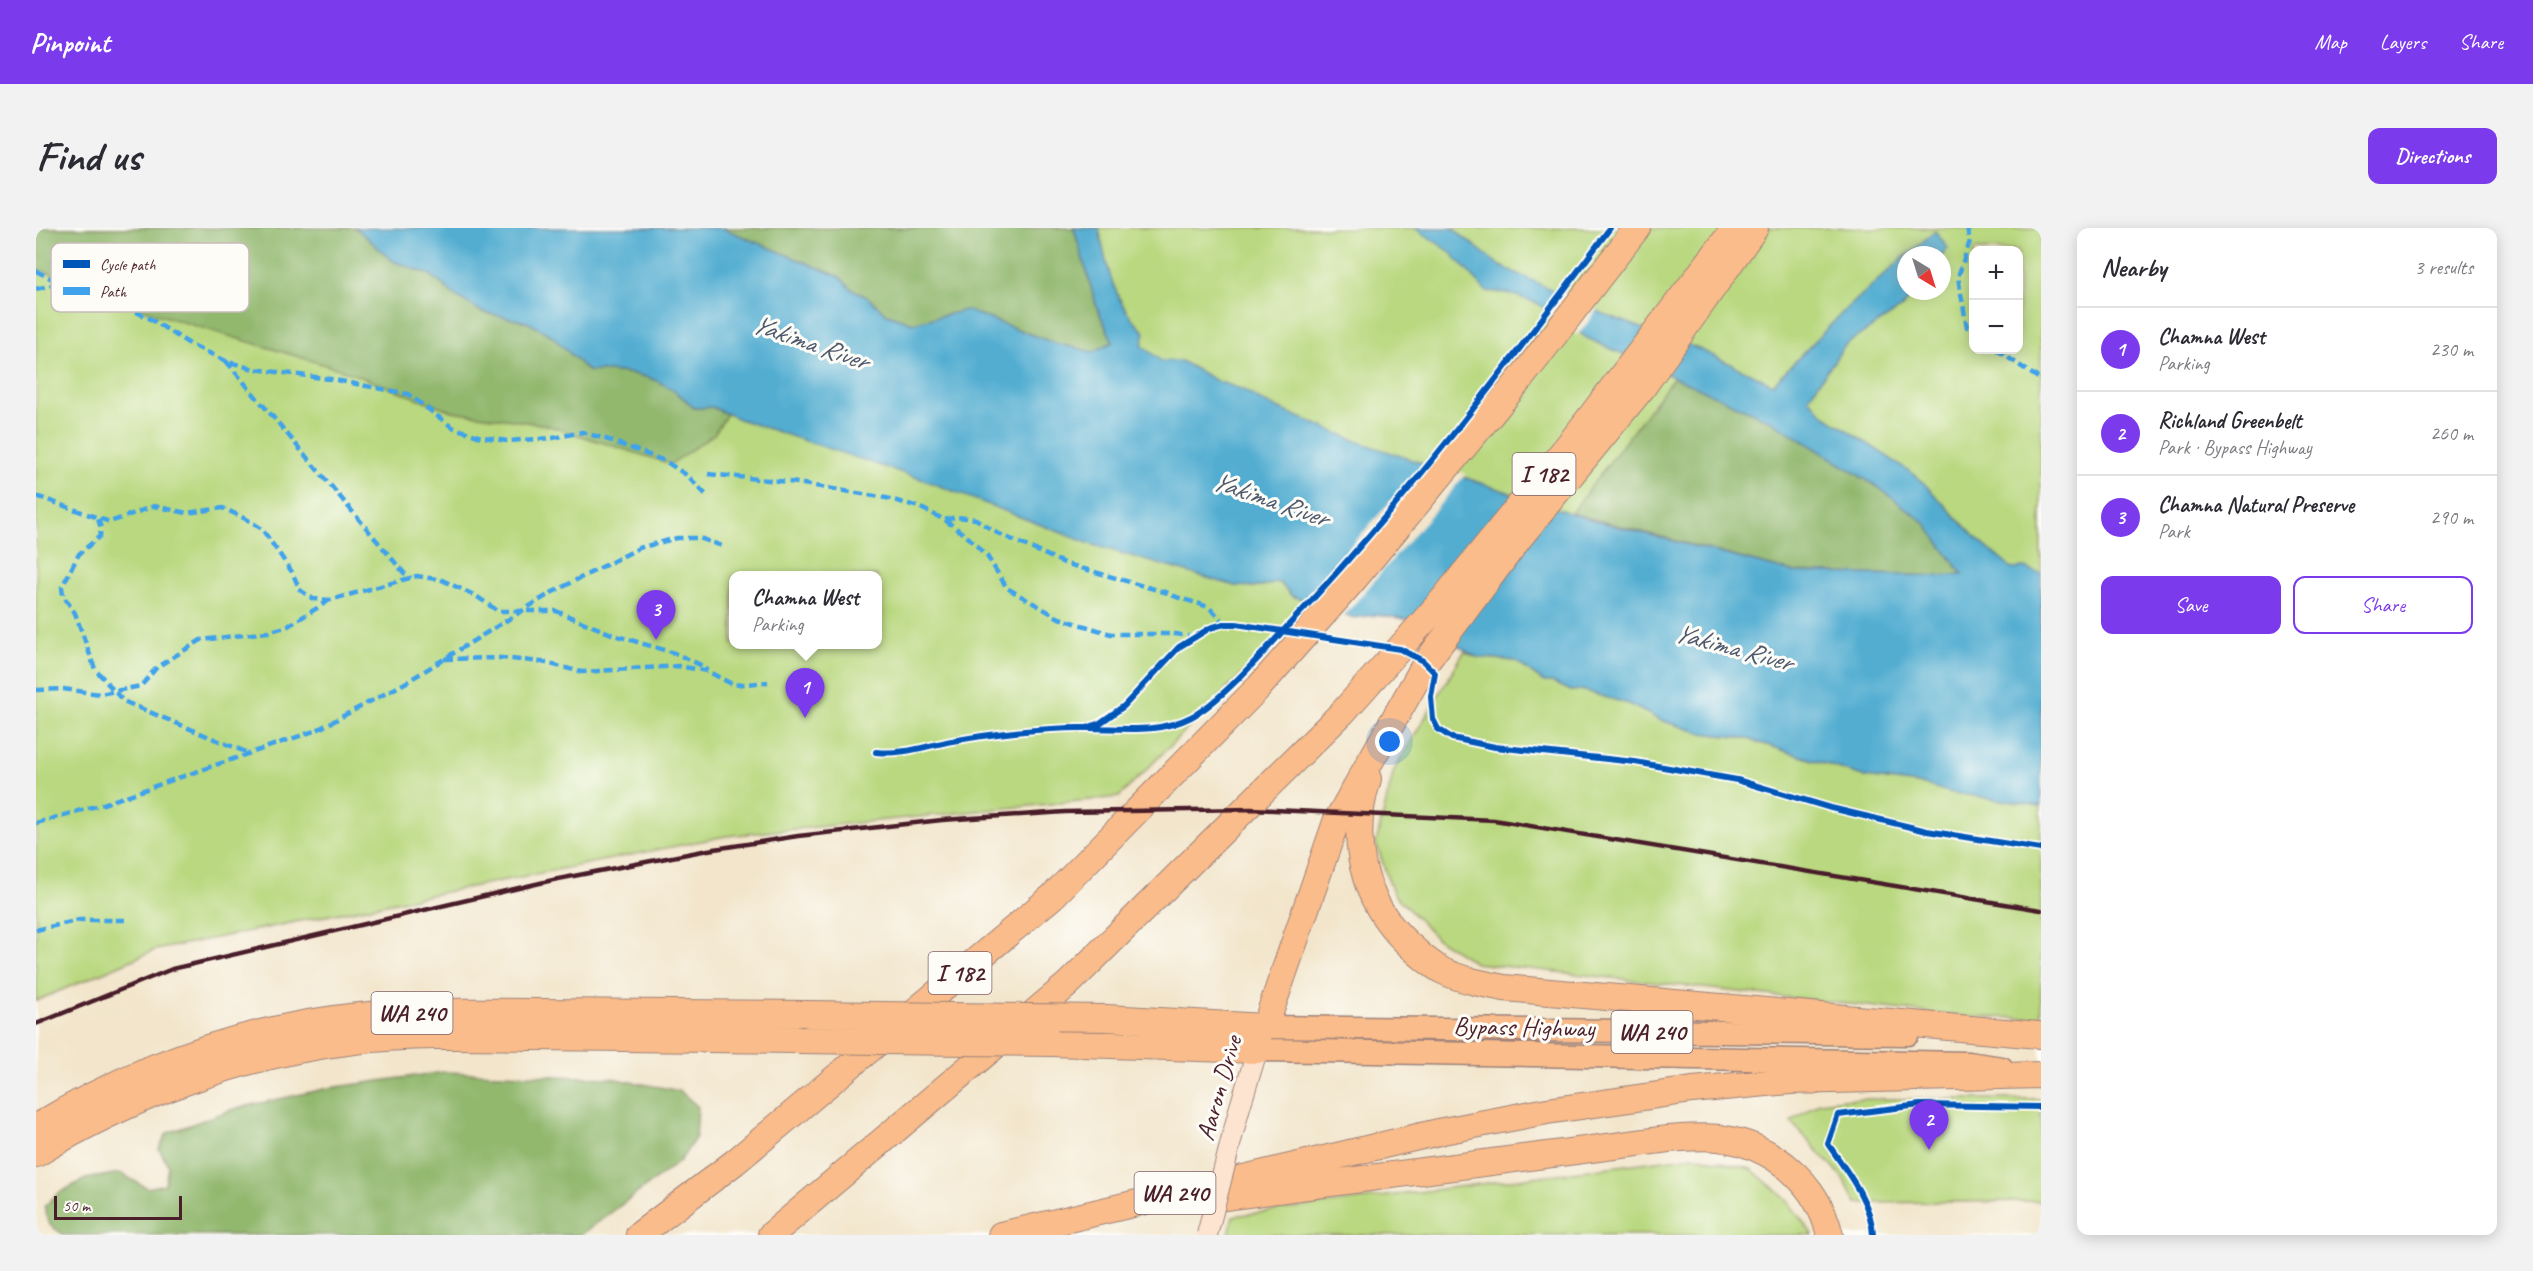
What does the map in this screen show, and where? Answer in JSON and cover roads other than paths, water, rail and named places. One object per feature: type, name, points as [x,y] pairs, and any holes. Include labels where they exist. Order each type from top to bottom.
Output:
[{"type":"highway","name":"I 182","points":[[639,1235],[745,1155],[1053,896],[1259,687],[1436,483],[1592,290],[1637,228]]},
{"type":"highway","name":"I 182","points":[[771,1235],[1068,984],[1343,712],[1469,567],[1578,433],[1735,228]]},
{"type":"highway","points":[[36,1154],[76,1130],[124,1106],[203,1075],[284,1053],[353,1041],[442,1036],[1106,1044],[1261,1039],[1328,842],[1350,793],[1427,661],[1520,537],[1643,387],[1755,228]]},
{"type":"highway","points":[[1378,744],[1362,798],[1358,834],[1367,882],[1386,921],[1420,955],[1442,970],[1469,981],[1504,988],[2040,1035]]},
{"type":"highway","name":"WA 240","points":[[36,1127],[94,1094],[188,1054],[276,1030],[332,1019],[449,1011],[1107,1018],[1261,1039]]},
{"type":"highway","name":"Bypass Highway","points":[[1261,1039],[2040,1035]]},
{"type":"highway","name":"Bypass Highway","points":[[1261,1039],[1969,1063],[2041,1075]]},
{"type":"highway","name":"WA 240","points":[[1001,1235],[1498,1119],[1623,1099],[1790,1081],[2041,1075]]},
{"type":"highway","points":[[1092,1212],[1668,1139],[1718,1137],[1748,1144],[1775,1156],[1794,1172],[1818,1203],[1830,1235]]},
{"type":"main road","name":"Aaron Drive","points":[[1207,1235],[1239,1110],[1261,1039]]},
{"type":"water","name":"Yakima River","points":[[356,228],[722,228],[840,277],[850,288],[867,297],[887,314],[913,323],[966,310],[1054,343],[1093,352],[1113,342],[1097,308],[1074,228],[1099,228],[1109,271],[1119,298],[1135,322],[1145,332],[1142,345],[1161,361],[1181,361],[1217,381],[1244,390],[1265,403],[1359,442],[1585,518],[1793,572],[1942,576],[1962,574],[1925,523],[1878,487],[1773,422],[1587,338],[1537,303],[1507,293],[1486,291],[1449,251],[1415,228],[1452,228],[1499,265],[1604,314],[1699,349],[1773,384],[1843,312],[1897,263],[1897,300],[1908,300],[1902,308],[1846,344],[1808,398],[1824,415],[1917,476],[1975,537],[2012,569],[2024,568],[2041,573],[2041,806],[1948,792],[1926,785],[1866,777],[1745,738],[1702,733],[1660,720],[1629,704],[1581,690],[1571,691],[1552,682],[1544,682],[1515,661],[1476,657],[1430,628],[1401,618],[1374,615],[1354,618],[1292,596],[1279,582],[1261,587],[1235,586],[1093,545],[924,480],[739,419],[712,407],[694,408],[670,388],[646,377],[619,372],[588,371],[551,335],[527,322],[482,312],[456,296],[431,275],[393,261]]},
{"type":"water","points":[[1935,231],[1946,246],[1918,246]]},
{"type":"railway","points":[[36,1024],[172,969],[553,880],[708,850],[798,836],[942,820],[1065,812],[1251,809],[1494,820],[2041,910]]},
{"type":"place","name":"Chamna Natural Preserve","points":[[656,640]]},
{"type":"place","name":"Chamna West","points":[[805,718]]},
{"type":"place","name":"Richland Greenbelt","points":[[1929,1150]]}]
